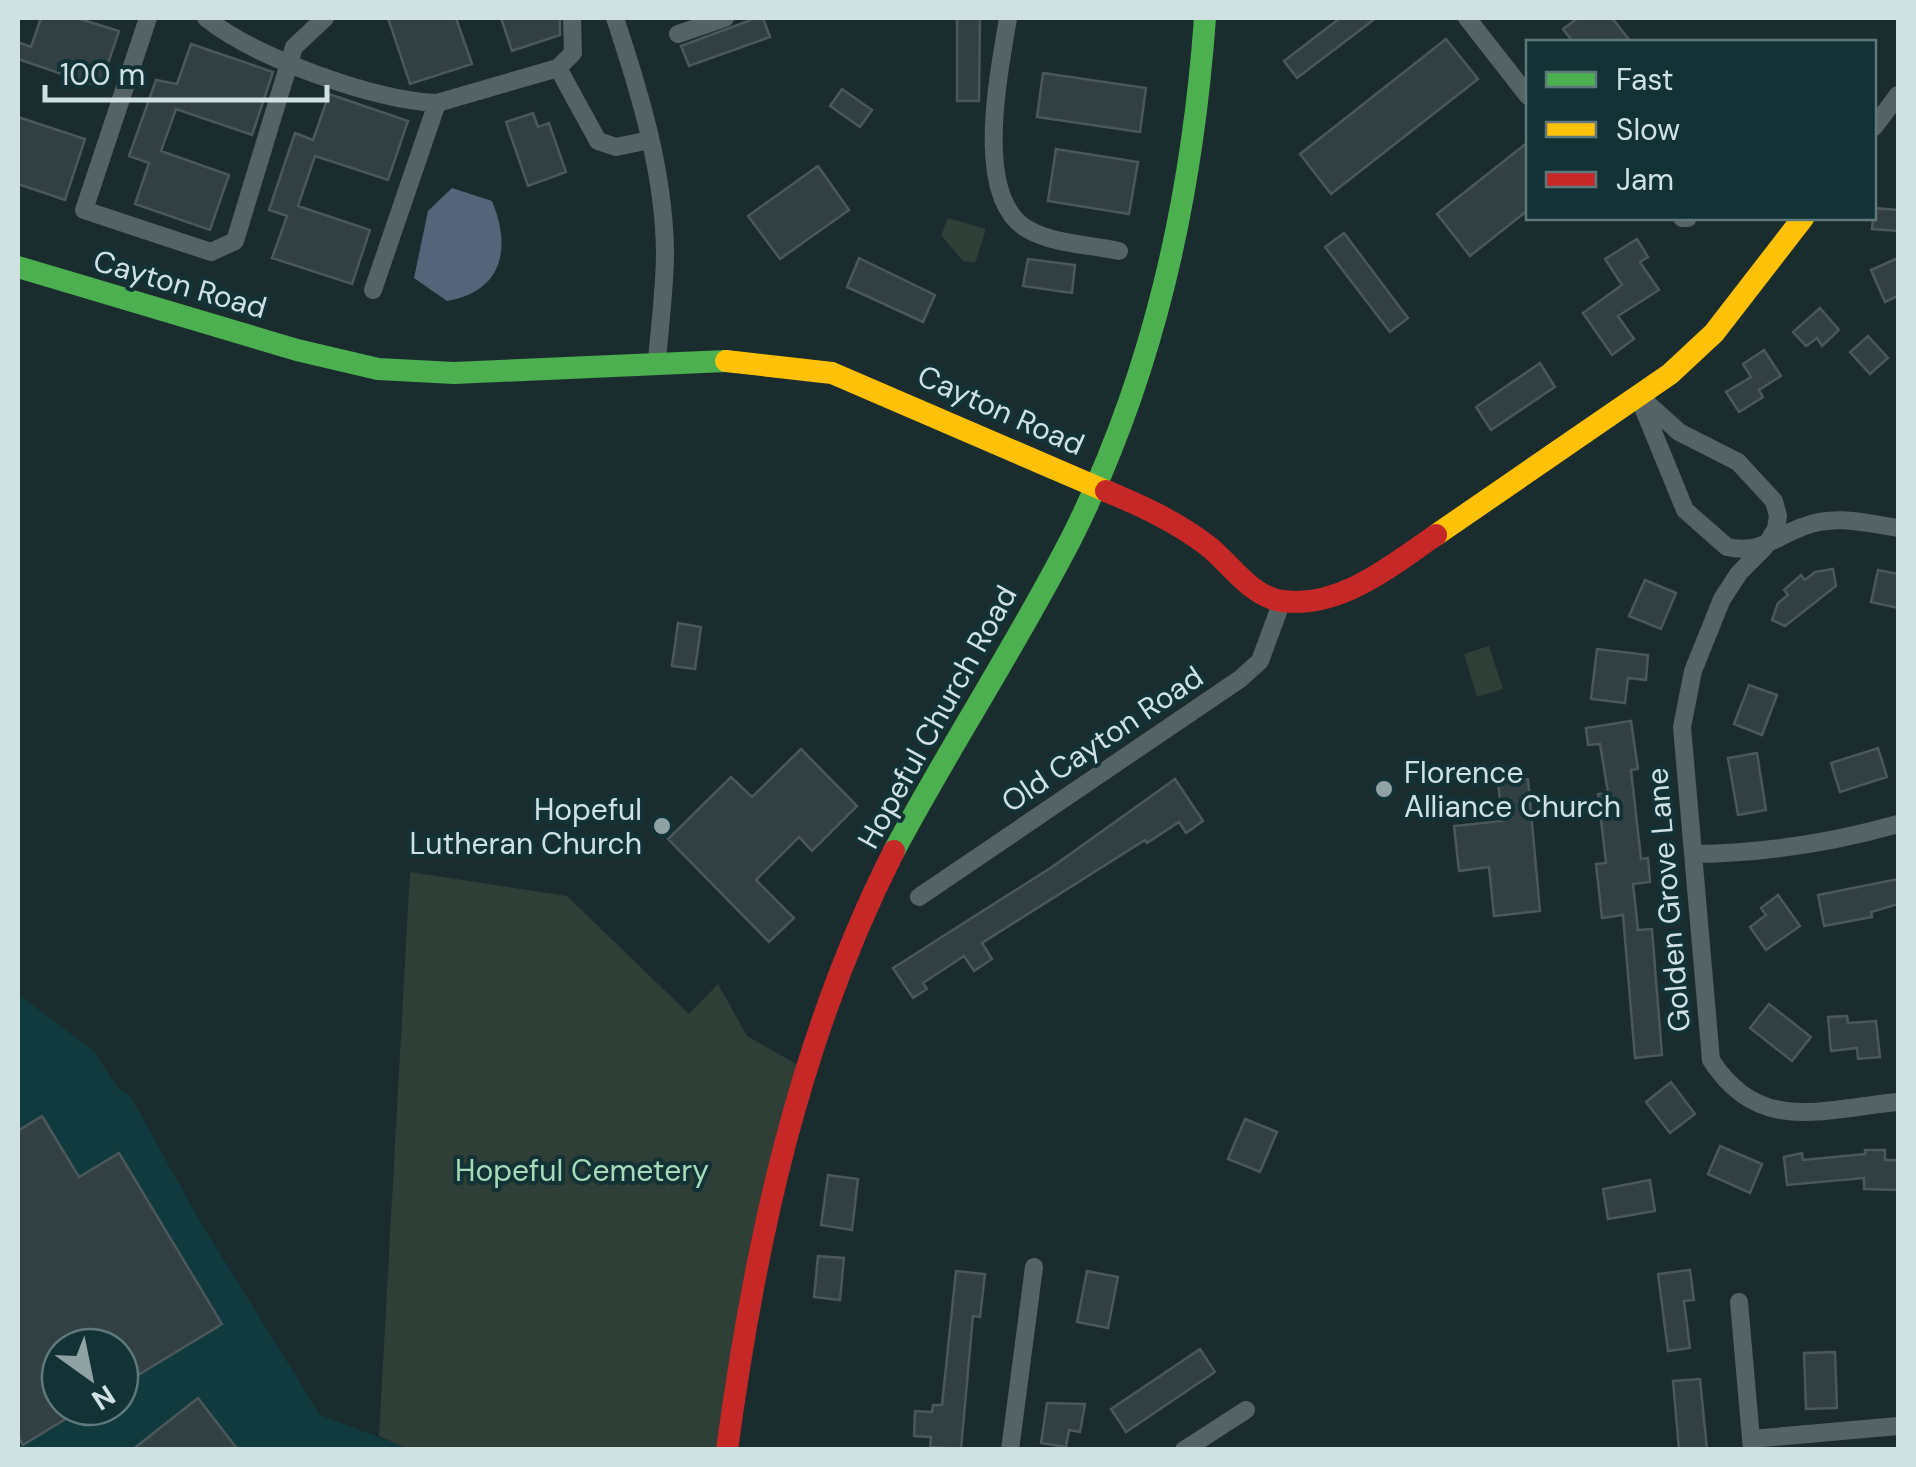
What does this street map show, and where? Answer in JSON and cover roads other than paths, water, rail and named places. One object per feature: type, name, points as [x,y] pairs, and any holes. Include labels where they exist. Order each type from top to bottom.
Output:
[{"type":"street","points":[[148,18],[84,210],[211,252],[236,241],[291,62],[304,34],[325,18]]},
{"type":"street","points":[[206,18],[233,40],[291,62],[403,102],[438,103],[558,68],[573,52],[572,18]]},
{"type":"street","points":[[615,18],[650,140],[665,253],[658,360]]},
{"type":"street","points":[[678,34],[725,18]]},
{"type":"street","points":[[1008,18],[994,131],[997,176],[1005,206],[1019,224],[1035,233],[1120,251]]},
{"type":"street","name":"Hopeful Church Road","points":[[728,1450],[749,1289],[803,1068],[893,852],[1048,581],[1096,485],[1134,392],[1180,225],[1195,140],[1205,18]]},
{"type":"street","points":[[1467,18],[1526,93]]},
{"type":"street","points":[[558,68],[598,141],[616,147],[650,140]]},
{"type":"street","points":[[1876,124],[1898,95]]},
{"type":"street","points":[[373,290],[438,103]]},
{"type":"street","points":[[1282,601],[1336,595],[1370,580],[1639,396],[1714,333],[1801,220]]},
{"type":"street","name":"Cayton Road","points":[[18,267],[355,364],[444,373],[742,358],[832,373],[1158,512],[1209,548],[1254,588],[1282,601]]},
{"type":"street","points":[[1639,396],[1685,510],[1727,547],[1764,548],[1801,527],[1845,519],[1898,528]]},
{"type":"street","points":[[1639,396],[1679,432],[1711,445],[1757,480],[1774,502],[1778,516],[1776,529],[1764,548]]},
{"type":"street","name":"Golden Grove Lane","points":[[1764,548],[1739,572],[1722,599],[1692,671],[1682,727],[1711,1060],[1726,1084],[1755,1106],[1784,1112],[1898,1102]]},
{"type":"street","name":"Old Cayton Road","points":[[919,896],[1240,679],[1260,661],[1282,601]]},
{"type":"street","points":[[1695,854],[1746,854],[1830,843],[1898,824]]},
{"type":"street","points":[[1010,1450],[1034,1267]]},
{"type":"street","points":[[1739,1302],[1752,1444],[1898,1426]]},
{"type":"street","points":[[1184,1450],[1246,1410]]},
{"type":"place","name":"Florence Alliance Church","points":[[1384,789]]},
{"type":"place","name":"Hopeful Lutheran Church","points":[[662,826]]},
{"type":"park label","name":"Hopeful Cemetery","points":[[582,1170]]}]
